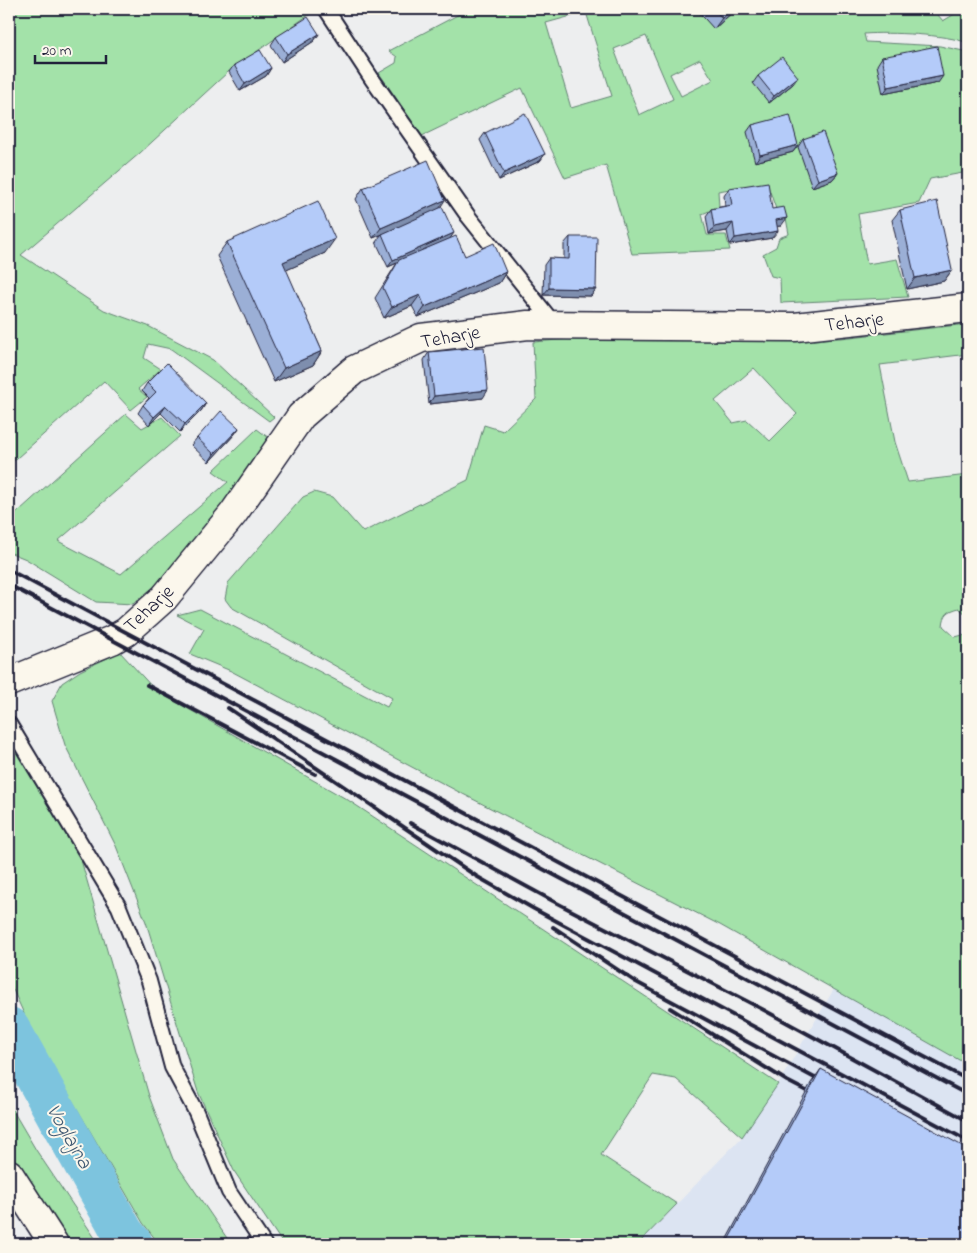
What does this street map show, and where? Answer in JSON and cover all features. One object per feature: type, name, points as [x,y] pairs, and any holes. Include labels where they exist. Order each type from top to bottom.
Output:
[{"type":"street","name":"Teharje","points":[[9,682],[112,640],[126,632],[164,598],[233,514],[301,416],[354,370],[422,338],[528,325],[795,327],[968,308]]},
{"type":"street","points":[[12,1188],[54,1244]]},
{"type":"lane","points":[[326,9],[382,94],[468,216],[555,325]]},
{"type":"lane","points":[[9,724],[119,907],[149,981],[172,1067],[196,1112],[229,1192],[264,1244]]},
{"type":"shaded area","points":[[834,989],[968,1065],[968,1244],[638,1244],[742,1137],[778,1084]]},
{"type":"green space","points":[[9,9],[317,9],[228,72],[140,153],[21,255],[104,310],[148,326],[213,360],[274,417],[269,421],[171,349],[148,344],[144,358],[161,369],[138,389],[147,397],[131,410],[104,381],[9,465]]},
{"type":"green space","points":[[469,9],[933,9],[943,21],[963,9],[968,9],[968,43],[917,34],[864,34],[866,42],[940,46],[968,52],[968,172],[930,179],[919,203],[858,214],[867,264],[897,259],[908,297],[781,303],[780,278],[771,276],[763,254],[776,247],[779,238],[789,234],[785,213],[777,212],[767,183],[718,191],[719,207],[702,214],[707,235],[726,235],[730,250],[632,254],[606,165],[565,178],[522,88],[422,136],[379,73],[396,63],[397,57],[389,51]],"holes":[[[586,12],[612,96],[571,108],[546,23]],[[646,36],[673,99],[639,115],[614,49]],[[700,59],[713,80],[681,96],[670,74]]]},
{"type":"green space","points":[[968,324],[968,354],[880,365],[895,442],[908,482],[968,475],[968,616],[959,608],[952,610],[944,619],[943,626],[955,637],[963,635],[968,639],[968,1065],[720,925],[457,791],[231,671],[190,654],[204,629],[177,615],[200,609],[387,707],[392,698],[231,607],[225,599],[228,583],[303,497],[314,492],[332,497],[363,532],[468,480],[484,425],[503,431],[536,399],[533,342],[585,338],[841,338]],"holes":[[[754,368],[797,414],[770,441],[747,420],[733,423],[715,401]]]},
{"type":"green space","points":[[126,414],[142,428],[162,417],[180,436],[58,541],[121,574],[228,482],[213,471],[257,429],[269,438],[268,451],[163,579],[133,604],[96,602],[26,559],[9,552],[9,520]]},
{"type":"green space","points":[[120,652],[155,690],[348,800],[778,1084],[742,1137],[676,1079],[653,1075],[601,1155],[677,1204],[638,1244],[283,1244],[234,1171],[198,1092],[146,922],[116,846],[65,745],[52,701],[62,683],[80,671]]},
{"type":"green space","points":[[9,737],[79,853],[149,1096],[173,1159],[231,1244],[159,1244],[143,1223],[30,1027],[9,981]]},
{"type":"green space","points":[[9,1104],[36,1150],[99,1244],[64,1244],[9,1158]]},
{"type":"building","points":[[714,9],[732,9],[722,18]]},
{"type":"building","points":[[308,17],[319,34],[287,54],[276,37]]},
{"type":"building","points":[[937,46],[943,76],[888,87],[882,57]]},
{"type":"building","points":[[260,50],[271,68],[245,84],[234,65]]},
{"type":"building","points":[[782,57],[798,77],[774,96],[758,76]]},
{"type":"building","points":[[525,113],[545,154],[504,173],[485,133]]},
{"type":"building","points":[[790,115],[798,145],[760,155],[752,125]]},
{"type":"building","points":[[823,132],[838,173],[818,180],[803,139]]},
{"type":"building","points":[[428,160],[445,200],[381,228],[363,188]]},
{"type":"building","points":[[768,182],[772,209],[784,207],[787,218],[776,220],[778,231],[735,238],[733,223],[714,227],[711,209],[732,205],[729,188]]},
{"type":"building","points":[[318,201],[335,239],[283,262],[322,351],[284,368],[227,242]]},
{"type":"building","points":[[937,201],[952,270],[915,278],[900,210]]},
{"type":"building","points":[[442,207],[454,233],[393,260],[382,234]]},
{"type":"building","points":[[456,236],[465,256],[494,243],[506,272],[425,307],[420,295],[392,307],[383,288],[399,260]]},
{"type":"building","points":[[570,237],[597,237],[596,289],[549,288],[549,258],[569,259]]},
{"type":"building","points":[[484,347],[488,390],[434,396],[429,352]]},
{"type":"building","points":[[167,363],[206,403],[185,424],[166,406],[154,417],[143,405],[156,392],[147,383]]},
{"type":"building","points":[[221,411],[239,428],[214,454],[197,438]]},
{"type":"building","points":[[821,1069],[968,1149],[968,1244],[726,1244]]},
{"type":"waterway","name":"Voglajna","points":[[9,1028],[123,1233],[132,1244]]},
{"type":"railway","points":[[9,570],[968,1080]]},
{"type":"railway","points":[[9,585],[968,1095]]},
{"type":"railway","points":[[147,685],[315,774]]},
{"type":"railway","points":[[228,708],[476,876],[534,909],[968,1141]]},
{"type":"railway","points":[[410,823],[553,901],[762,1009],[968,1121]]},
{"type":"railway","points":[[553,927],[636,982],[826,1084]]},
{"type":"railway","points":[[670,1008],[787,1081],[820,1098]]}]
